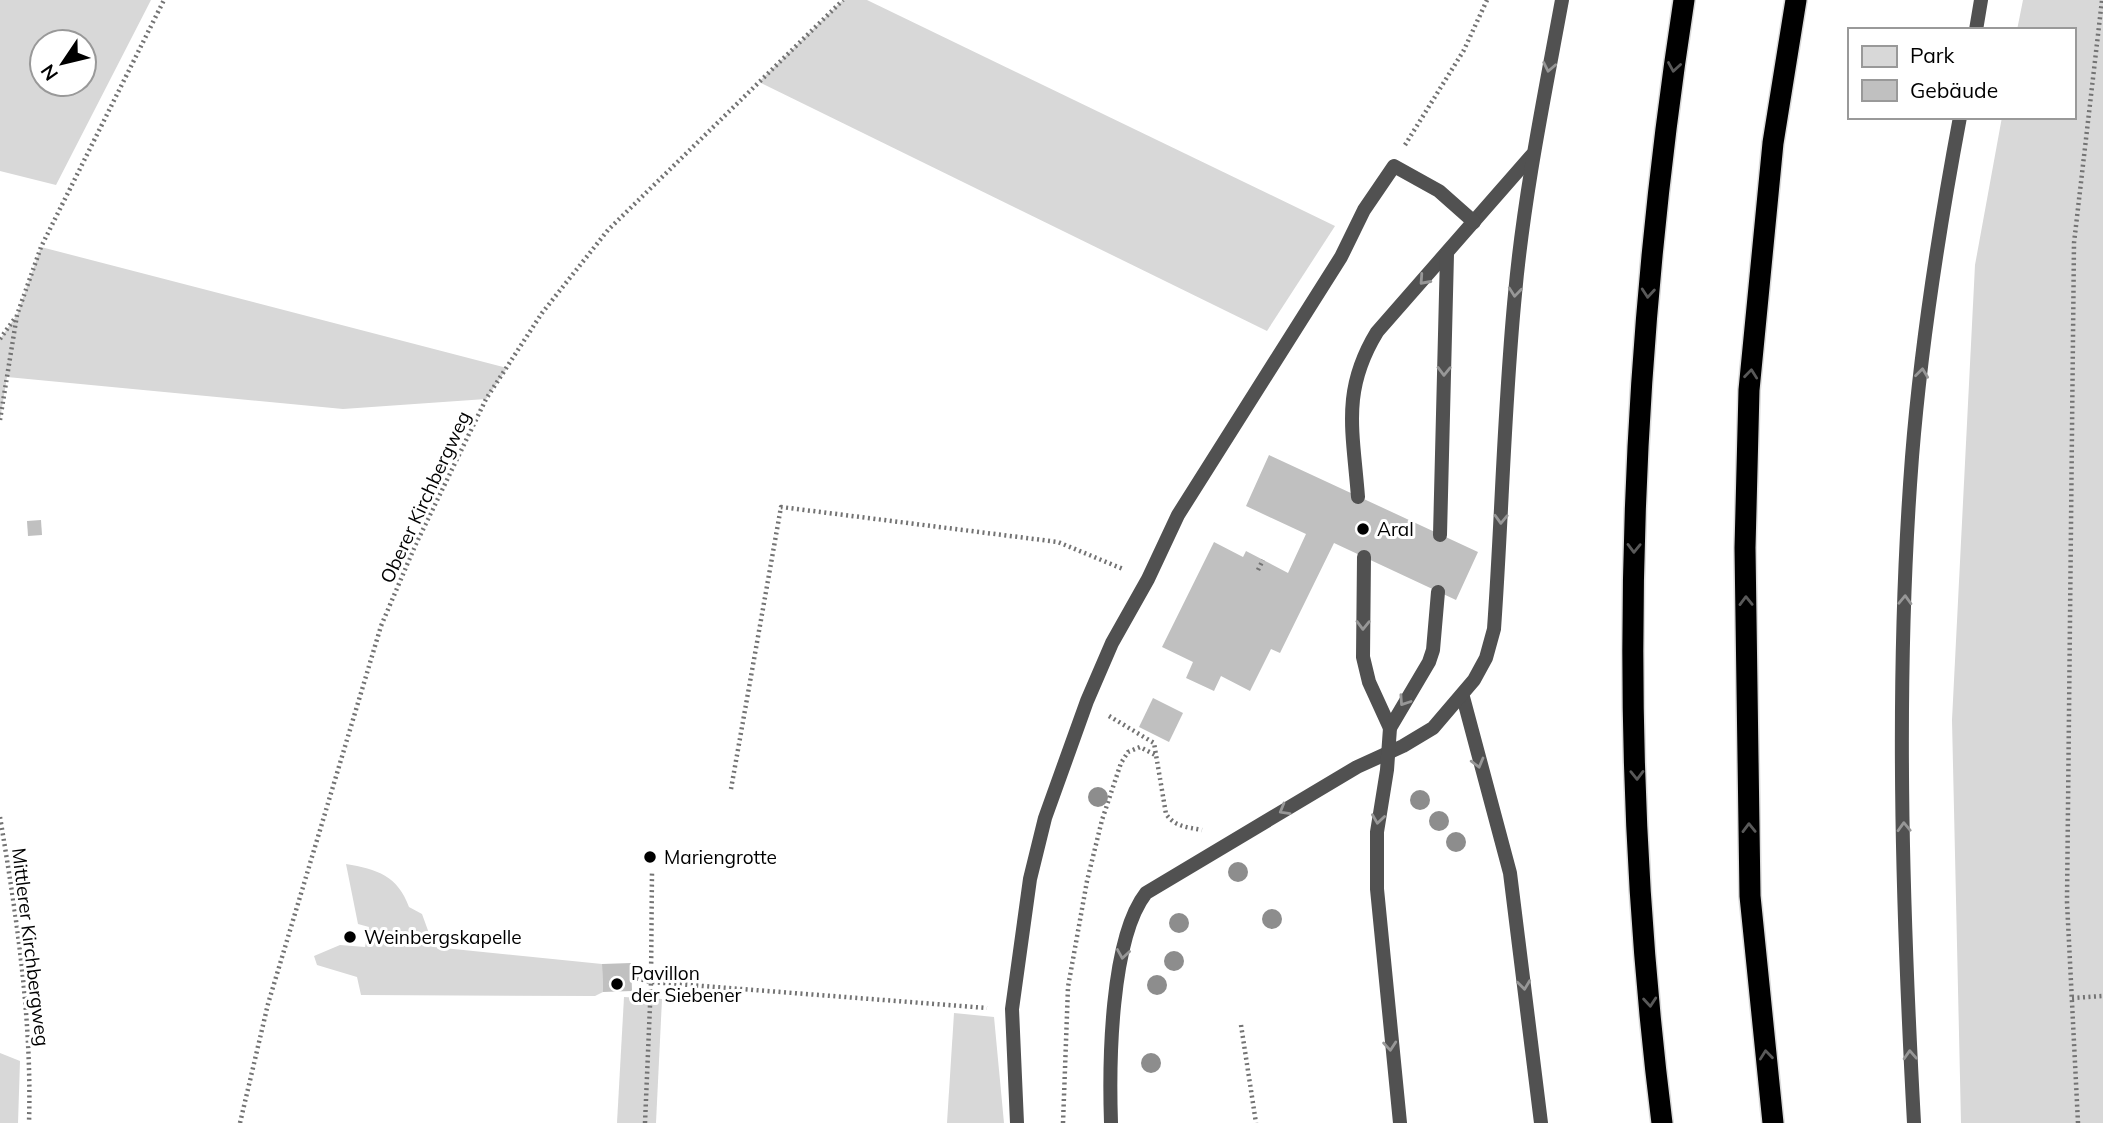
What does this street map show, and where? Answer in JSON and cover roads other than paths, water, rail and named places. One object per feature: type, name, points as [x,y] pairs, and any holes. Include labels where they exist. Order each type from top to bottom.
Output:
[{"type":"highway","points":[[1662,1123],[1639,887],[1634,631],[1635,479],[1642,367],[1664,130],[1684,0]]},
{"type":"highway","points":[[1773,1123],[1750,896],[1746,535],[1750,376],[1773,143],[1796,0]]},
{"type":"lane","points":[[1111,1123],[1114,1020],[1122,956],[1130,920],[1146,893],[1357,767],[1424,735],[1463,697],[1486,658],[1494,629],[1505,405],[1515,291],[1533,154],[1562,0]]},
{"type":"lane","points":[[1976,28],[1981,0]]},
{"type":"lane","points":[[1914,1123],[1907,996],[1903,799],[1906,571],[1912,456],[1934,273],[1960,119]]},
{"type":"lane","points":[[1358,497],[1351,403],[1361,359],[1377,332],[1533,154]]},
{"type":"lane","points":[[1017,1123],[1012,1009],[1030,879],[1045,818],[1087,701],[1112,643],[1148,579],[1178,515],[1341,257],[1364,210],[1394,166],[1439,191],[1474,222]]},
{"type":"lane","points":[[1440,535],[1447,254]]},
{"type":"lane","points":[[1364,557],[1363,657],[1369,682],[1390,728],[1375,859],[1391,1055],[1400,1123]]},
{"type":"lane","points":[[1390,728],[1429,662],[1433,650],[1438,592]]},
{"type":"lane","points":[[1463,697],[1510,873],[1541,1123]]},
{"type":"place","name":"Aral","points":[[1363,529]]},
{"type":"place","name":"Mariengrotte","points":[[650,857]]},
{"type":"place","name":"Weinbergskapelle","points":[[350,937]]},
{"type":"place","name":"Pavillon der Siebener","points":[[617,984]]}]
